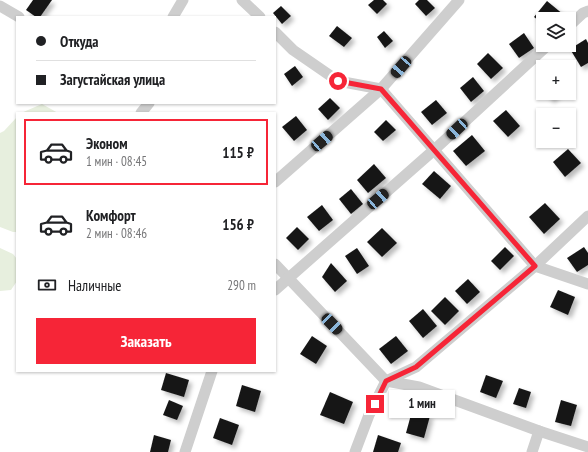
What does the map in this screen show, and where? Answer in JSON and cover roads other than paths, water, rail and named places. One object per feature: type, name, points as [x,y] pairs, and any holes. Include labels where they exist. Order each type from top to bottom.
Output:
[{"type":"street","points":[[174,16],[183,0]]},
{"type":"street","points":[[242,0],[259,16]]},
{"type":"street","points":[[276,181],[381,89],[459,0]]},
{"type":"street","points":[[0,6],[17,16]]},
{"type":"street","points":[[576,20],[583,13],[588,11]]},
{"type":"street","points":[[276,33],[293,50],[338,81],[381,89],[535,266],[588,284]]},
{"type":"street","points":[[276,289],[434,150],[540,52]]},
{"type":"street","points":[[142,112],[148,104]]},
{"type":"street","points":[[355,452],[369,415],[386,381],[416,367],[535,266],[588,216]]},
{"type":"street","points":[[276,265],[386,381],[419,387],[539,431],[588,447]]},
{"type":"street","points":[[185,452],[212,372]]},
{"type":"street","points":[[532,452],[539,431]]}]
